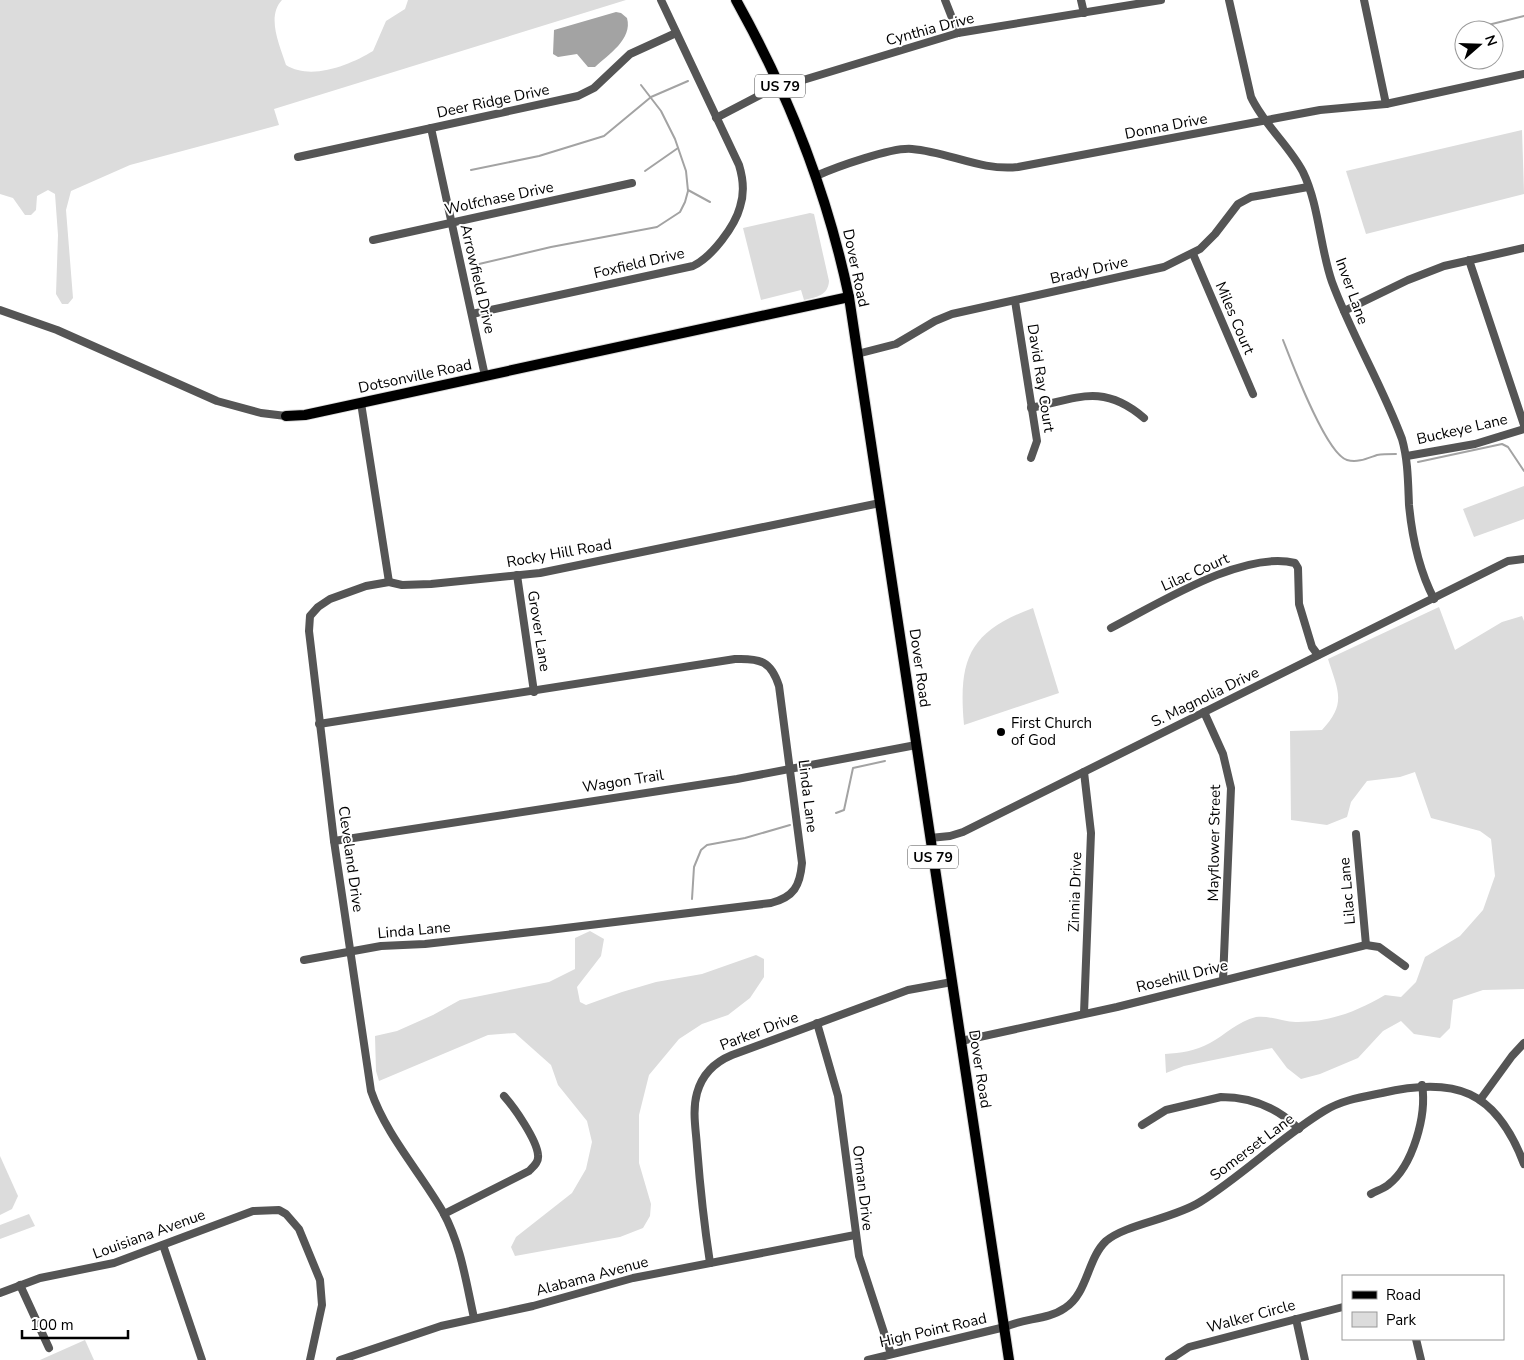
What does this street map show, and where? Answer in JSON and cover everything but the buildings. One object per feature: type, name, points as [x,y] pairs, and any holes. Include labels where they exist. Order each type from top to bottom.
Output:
[{"type":"main road","name":"Dover Road","points":[[736,0],[780,87],[816,176],[835,237],[849,296],[1009,1360]]},
{"type":"main road","name":"Dotsonville Road","points":[[286,416],[305,416],[849,296]]},
{"type":"street","name":"Foxfield Drive","points":[[472,314],[688,267],[706,258],[717,246],[737,216],[742,198],[742,176],[739,165],[661,0]]},
{"type":"street","points":[[945,0],[958,33]]},
{"type":"street","points":[[1081,0],[1084,13]]},
{"type":"street","name":"Cynthia Drive","points":[[716,118],[764,92],[958,33],[1161,0]]},
{"type":"street","name":"Inver Lane","points":[[1229,0],[1251,97],[1266,121],[1296,161],[1308,187],[1326,263],[1344,311],[1398,427],[1407,456],[1412,529],[1419,562],[1434,599]]},
{"type":"street","points":[[1364,0],[1386,104]]},
{"type":"street","name":"Deer Ridge Drive","points":[[298,158],[585,94],[598,85],[622,60],[676,33]]},
{"type":"street","name":"Donna Drive","points":[[816,176],[904,149],[921,150],[969,163],[1006,168],[1340,107],[1386,104],[1524,74]]},
{"type":"street","name":"Arrowfield Drive","points":[[431,128],[485,376]]},
{"type":"street","name":"Wolfchase Drive","points":[[373,240],[632,183]]},
{"type":"street","name":"Brady Drive","points":[[857,354],[896,344],[952,314],[1164,267],[1192,254],[1208,241],[1238,204],[1261,194],[1308,187]]},
{"type":"street","points":[[1344,311],[1417,276],[1468,260],[1524,248]]},
{"type":"street","name":"Miles Court","points":[[1192,254],[1253,394]]},
{"type":"street","points":[[1468,260],[1524,427]]},
{"type":"street","name":"David Ray Court","points":[[1015,300],[1037,441],[1031,458]]},
{"type":"street","name":"Dotsonville Road","points":[[0,310],[57,330],[217,401],[261,413],[286,416]]},
{"type":"street","points":[[1032,408],[1087,396],[1103,395],[1121,402],[1144,418]]},
{"type":"street","points":[[361,404],[390,582]]},
{"type":"street","name":"Buckeye Lane","points":[[1407,456],[1475,444],[1524,427]]},
{"type":"street","name":"Rocky Hill Road","points":[[390,582],[402,585],[431,584],[540,573],[880,503]]},
{"type":"street","name":"S. Magnolia Drive","points":[[930,838],[950,836],[964,832],[1508,561],[1524,559]]},
{"type":"street","name":"Lilac Court","points":[[1111,628],[1209,579],[1237,568],[1273,561],[1295,563],[1299,575],[1299,604],[1302,618],[1312,647],[1318,655]]},
{"type":"street","name":"Grover Lane","points":[[517,575],[534,692]]},
{"type":"street","name":"Cleveland Drive","points":[[390,582],[366,586],[330,599],[318,607],[310,616],[309,631],[319,724],[350,953],[368,1076],[374,1102],[444,1214],[460,1254],[474,1318]]},
{"type":"street","name":"Linda Lane","points":[[304,960],[382,946],[425,944],[767,903],[785,899],[797,888],[802,863],[778,682],[770,667],[757,660],[735,659],[534,692],[319,724]]},
{"type":"street","name":"Mayflower Street","points":[[1204,712],[1223,754],[1231,788],[1224,980]]},
{"type":"street","name":"Wagon Trail","points":[[334,841],[737,779],[916,745]]},
{"type":"street","name":"Zinnia Drive","points":[[1084,772],[1091,833],[1084,1013]]},
{"type":"street","name":"Lilac Lane","points":[[1356,834],[1366,946]]},
{"type":"street","points":[[1366,946],[1379,947],[1405,966]]},
{"type":"street","name":"Rosehill Drive","points":[[961,1041],[1366,946]]},
{"type":"street","name":"Parker Drive","points":[[710,1263],[701,1206],[694,1113],[697,1093],[704,1077],[718,1061],[817,1023],[908,990],[952,982]]},
{"type":"street","name":"Orman Drive","points":[[817,1023],[839,1101],[855,1235],[866,1279],[891,1354]]},
{"type":"street","points":[[1480,1100],[1512,1056],[1524,1044]]},
{"type":"street","points":[[1371,1194],[1388,1184],[1410,1153],[1422,1120],[1424,1096],[1422,1085]]},
{"type":"street","name":"Somerset Lane","points":[[1005,1327],[1017,1321],[1050,1315],[1066,1308],[1078,1294],[1105,1242],[1124,1231],[1190,1208],[1299,1128],[1324,1111],[1344,1102],[1422,1085],[1445,1086],[1480,1100],[1492,1109],[1504,1124],[1524,1164]]},
{"type":"street","points":[[444,1214],[529,1171],[538,1161],[534,1143],[504,1096]]},
{"type":"street","points":[[1142,1125],[1166,1110],[1230,1097],[1254,1100],[1286,1117],[1299,1128]]},
{"type":"street","name":"Louisiana Avenue","points":[[0,1293],[40,1278],[103,1267],[253,1211],[279,1210],[286,1214],[299,1229],[320,1280],[322,1305],[310,1360]]},
{"type":"street","name":"Alabama Avenue","points":[[340,1360],[418,1333],[474,1318],[533,1306],[633,1278],[855,1235]]},
{"type":"street","points":[[163,1245],[202,1360]]},
{"type":"street","points":[[20,1285],[49,1348]]},
{"type":"street","name":"Walker Circle","points":[[1169,1360],[1189,1347],[1342,1307]]},
{"type":"street","points":[[1296,1319],[1305,1360]]},
{"type":"street","name":"High Point Road","points":[[868,1360],[1005,1327]]},
{"type":"street","points":[[1416,1340],[1422,1360]]},
{"type":"green space","points":[[0,0],[282,0],[277,7],[275,23],[278,41],[286,65],[296,70],[307,72],[342,66],[373,51],[386,21],[405,9],[408,0],[626,0],[274,109],[279,125],[130,165],[71,191],[66,210],[73,298],[68,304],[62,304],[56,294],[58,235],[55,194],[48,190],[37,196],[36,210],[31,215],[25,215],[13,198],[0,194]]},
{"type":"green space","points":[[1522,130],[1524,194],[1366,234],[1346,171]]},
{"type":"green space","points":[[810,213],[814,214],[829,281],[826,290],[821,295],[804,300],[801,290],[761,300],[743,228]]},
{"type":"green space","points":[[1524,486],[1524,519],[1474,537],[1463,509]]},
{"type":"green space","points":[[1439,607],[1455,650],[1502,622],[1522,616],[1524,621],[1524,989],[1483,990],[1453,1000],[1450,1028],[1440,1038],[1414,1034],[1401,1021],[1383,1031],[1358,1058],[1320,1074],[1301,1079],[1287,1068],[1272,1048],[1184,1066],[1166,1073],[1165,1054],[1188,1051],[1204,1046],[1249,1019],[1261,1017],[1293,1022],[1321,1020],[1354,1011],[1385,995],[1401,997],[1416,982],[1425,957],[1460,936],[1483,910],[1495,876],[1491,839],[1480,831],[1431,818],[1415,772],[1400,777],[1367,781],[1351,802],[1347,817],[1327,825],[1291,820],[1290,731],[1322,730],[1335,712],[1338,704],[1337,688],[1328,659]]},
{"type":"green space","points":[[1033,608],[1059,693],[964,725],[963,682],[966,665],[972,651],[981,638],[994,627],[1011,617]]},
{"type":"green space","points":[[590,931],[604,939],[601,956],[577,987],[580,1002],[586,1005],[656,982],[702,974],[756,955],[764,959],[764,977],[750,998],[728,1015],[702,1024],[679,1039],[649,1075],[639,1115],[639,1163],[651,1204],[650,1216],[643,1228],[620,1237],[515,1256],[511,1247],[516,1237],[572,1193],[586,1169],[592,1142],[587,1121],[558,1085],[551,1065],[515,1033],[488,1035],[379,1081],[376,1071],[375,1036],[397,1031],[433,1015],[460,1000],[549,982],[575,969],[575,938]]},
{"type":"green space","points":[[0,1156],[18,1196],[12,1209],[0,1215]]},
{"type":"green space","points":[[29,1214],[35,1226],[0,1239],[0,1225]]},
{"type":"green space","points":[[85,1340],[94,1360],[40,1360]]},
{"type":"shaded area","points":[[616,12],[621,13],[627,18],[628,26],[626,33],[618,46],[595,67],[588,67],[577,54],[558,57],[553,54],[554,30]]},
{"type":"waterway","points":[[1504,21],[1524,16]]},
{"type":"waterway","points":[[471,170],[539,156],[604,136],[651,97],[688,81]]},
{"type":"waterway","points":[[479,264],[551,247],[657,227],[680,212],[688,191],[686,171],[675,139],[661,111],[641,85]]},
{"type":"waterway","points":[[645,171],[678,148]]},
{"type":"waterway","points":[[688,190],[710,202]]},
{"type":"waterway","points":[[1283,340],[1310,406],[1329,442],[1339,454],[1347,460],[1355,461],[1377,455],[1396,454]]},
{"type":"waterway","points":[[1418,462],[1502,444],[1508,447],[1524,471]]},
{"type":"waterway","points":[[836,813],[844,810],[853,768],[885,761]]},
{"type":"waterway","points":[[692,899],[694,867],[701,850],[707,845],[745,838],[790,825]]},
{"type":"place","name":"First Church of God","points":[[1001,732]]}]
